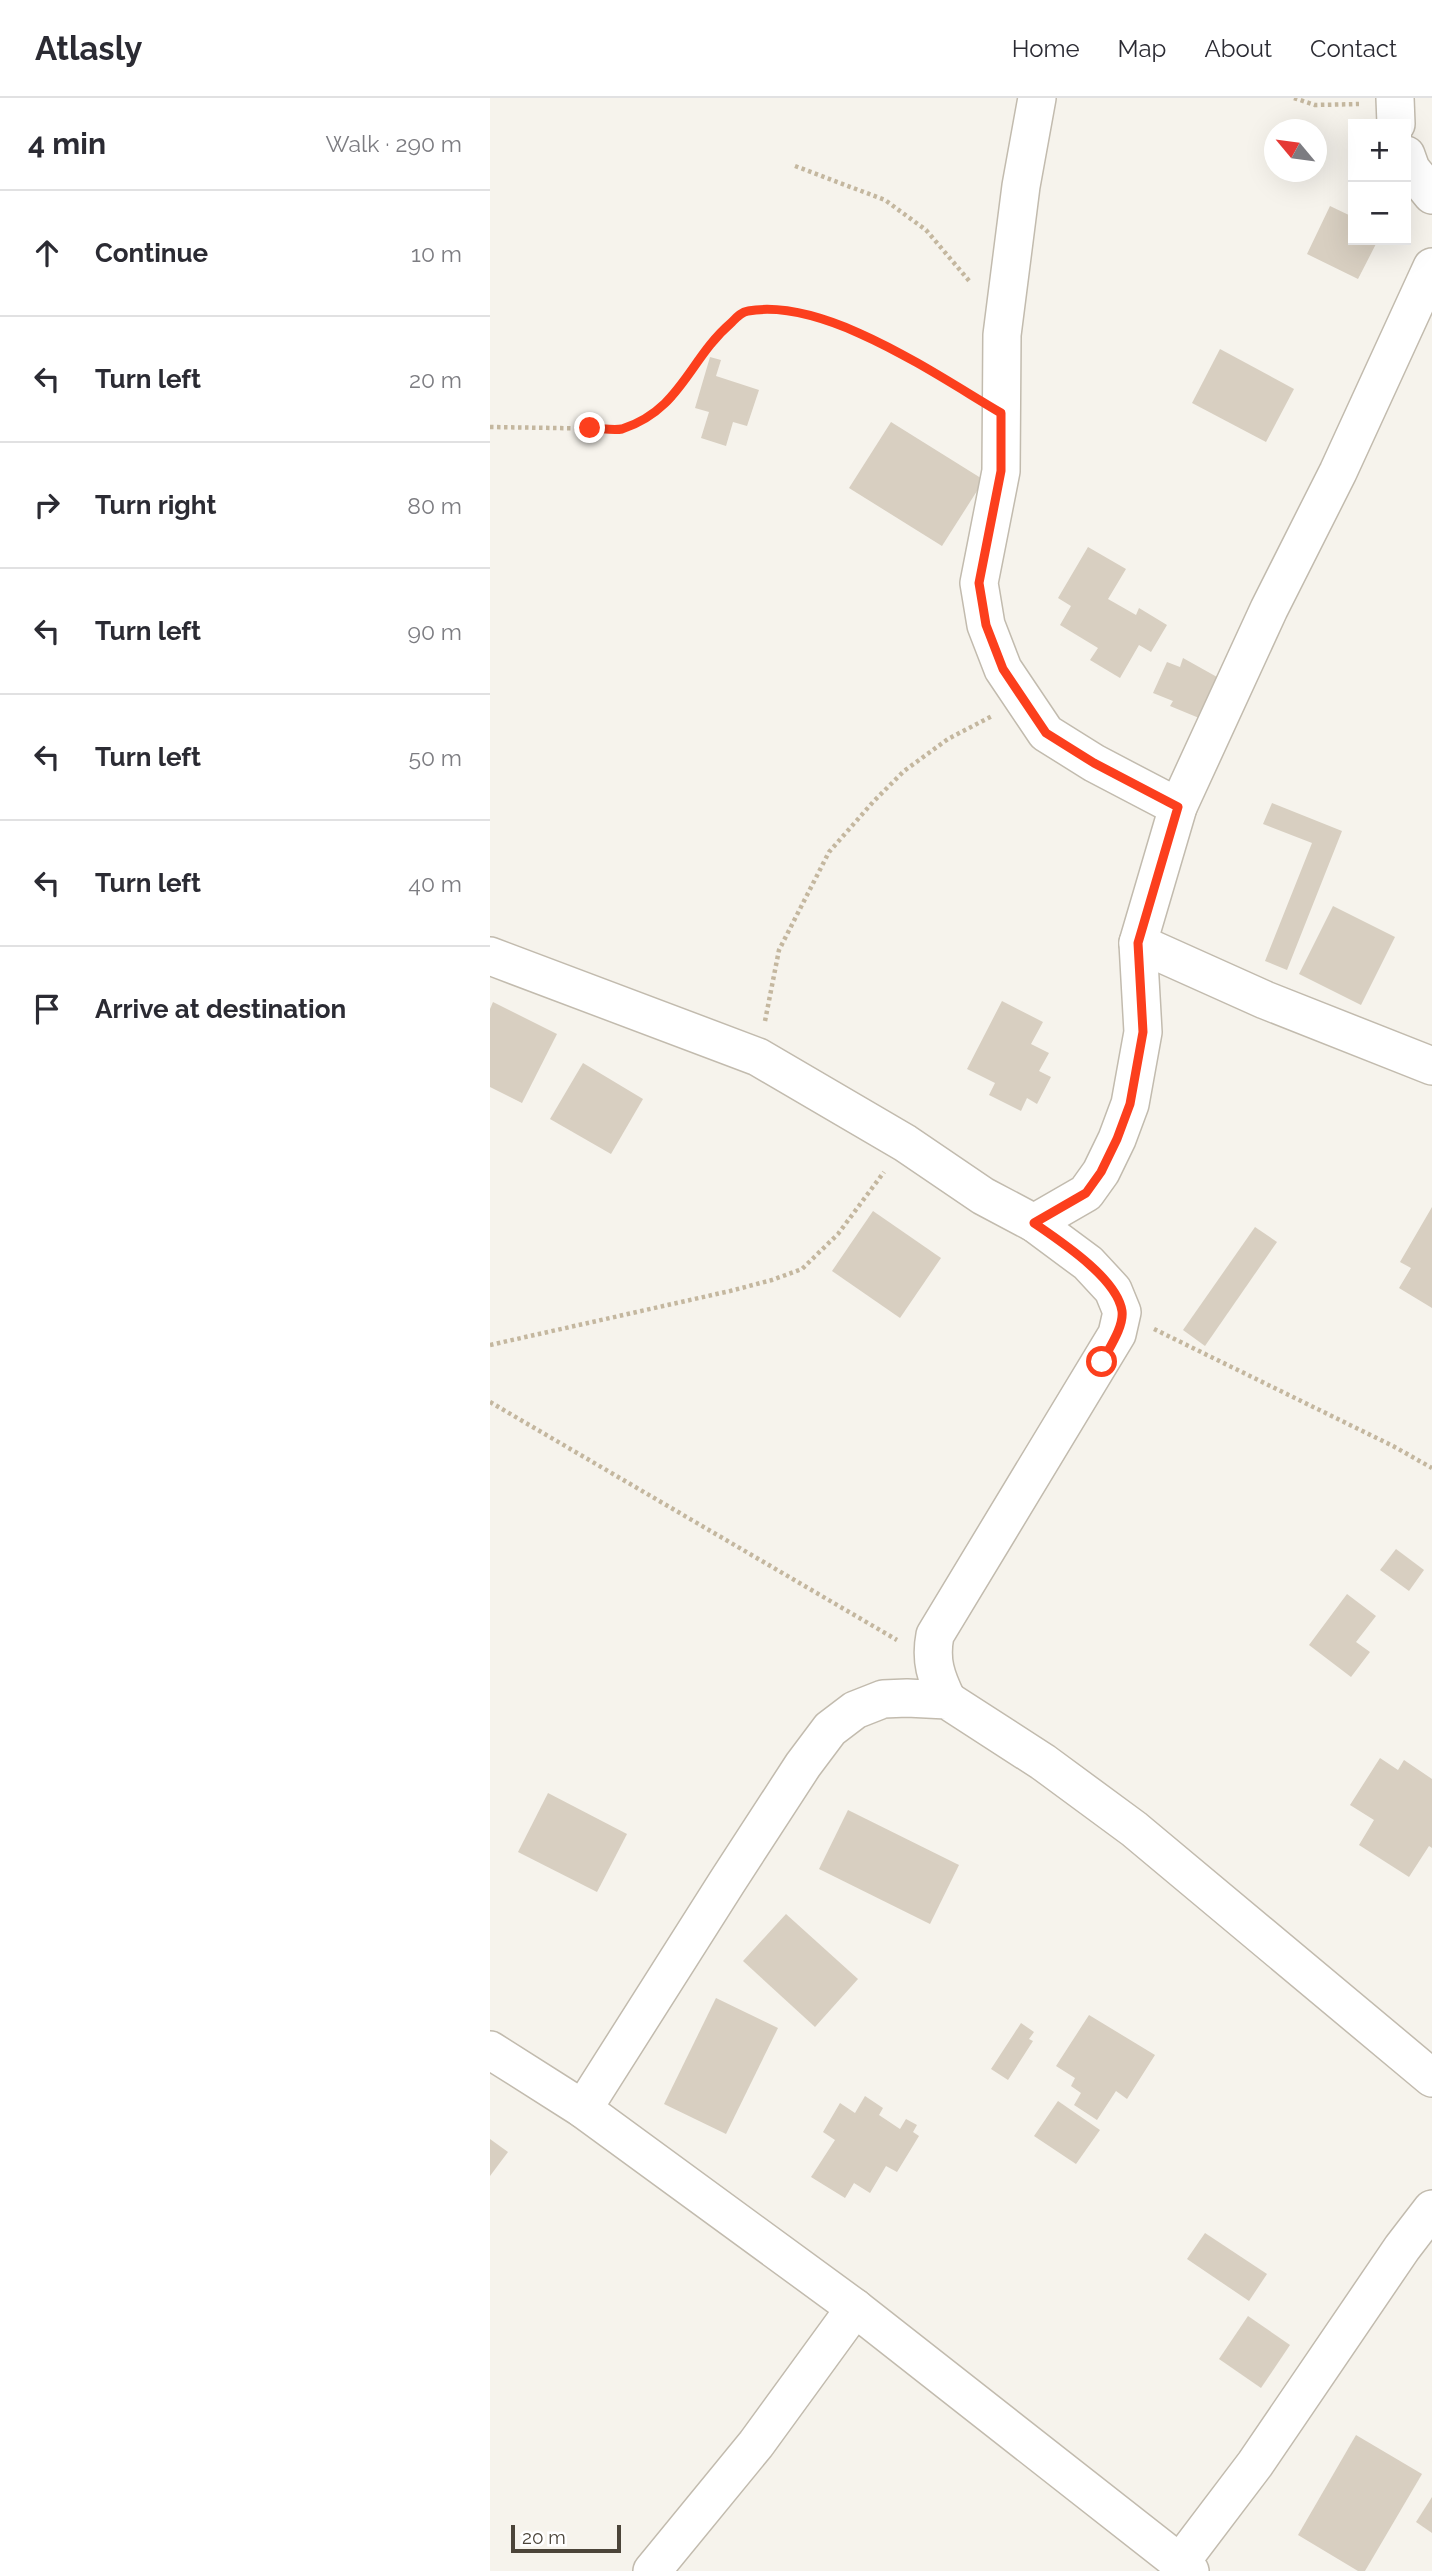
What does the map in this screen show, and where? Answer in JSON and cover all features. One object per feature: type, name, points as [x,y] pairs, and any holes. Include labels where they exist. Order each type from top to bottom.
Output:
[{"type":"street","points":[[1037,98],[1021,186],[1002,335],[1001,471],[979,583],[986,625],[1003,669],[1046,733],[1094,763],[1178,807]]},
{"type":"street","points":[[1411,169],[1432,195]]},
{"type":"street","points":[[1034,1223],[1086,1193],[1101,1172],[1117,1139],[1130,1104],[1143,1032],[1138,943],[1178,807],[1269,609],[1338,472],[1432,267]]},
{"type":"street","points":[[1138,943],[1265,1000],[1432,1066]]},
{"type":"street","points":[[490,956],[758,1057],[905,1143],[983,1196],[1034,1223],[1088,1263],[1113,1290],[1122,1312],[1117,1334],[935,1635],[932,1661],[937,1680],[947,1700]]},
{"type":"street","points":[[583,2109],[803,1765],[830,1729],[855,1710],[883,1699],[907,1698],[947,1700],[1043,1762],[1134,1829],[1432,2078]]},
{"type":"street","points":[[490,2050],[583,2109],[855,2308],[1185,2567],[1402,2248],[1432,2209]]},
{"type":"street","points":[[652,2571],[756,2444],[855,2308]]},
{"type":"path","points":[[1294,98],[1315,105],[1395,108]]},
{"type":"path","points":[[795,166],[885,200],[926,230],[967,275],[974,287]]},
{"type":"path","points":[[490,427],[620,429],[654,413],[674,397],[724,328],[745,311],[785,310],[866,335],[1001,413]]},
{"type":"path","points":[[758,1057],[779,950],[828,852],[904,771],[948,739],[1023,699]]},
{"type":"path","points":[[490,1345],[730,1291],[802,1269],[838,1234],[905,1143]]},
{"type":"path","points":[[1122,1312],[1393,1446],[1432,1468]]},
{"type":"path","points":[[490,1402],[932,1661]]},
{"type":"building","points":[[1330,206],[1348,215],[1348,245],[1375,245],[1358,279],[1307,254]]},
{"type":"building","points":[[1220,349],[1294,389],[1266,442],[1192,403]]},
{"type":"building","points":[[710,357],[721,360],[716,376],[759,390],[747,426],[733,422],[726,446],[701,438],[709,412],[695,408]]},
{"type":"building","points":[[891,422],[984,480],[942,546],[849,488]]},
{"type":"building","points":[[1088,547],[1126,569],[1108,599],[1136,615],[1139,608],[1167,625],[1151,652],[1139,645],[1120,678],[1090,660],[1098,648],[1060,625],[1071,606],[1058,598]]},
{"type":"building","points":[[1183,658],[1217,677],[1199,718],[1170,706],[1173,701],[1153,693],[1167,662],[1180,667]]},
{"type":"building","points":[[1272,803],[1342,831],[1287,970],[1265,961],[1312,843],[1263,824]]},
{"type":"building","points":[[1333,906],[1395,937],[1361,1005],[1299,974]]},
{"type":"building","points":[[1002,1001],[1043,1022],[1031,1044],[1049,1053],[1039,1071],[1051,1077],[1037,1104],[1027,1098],[1021,1111],[989,1095],[995,1083],[967,1069]]},
{"type":"building","points":[[493,1002],[557,1034],[522,1103],[490,1087],[490,1009]]},
{"type":"building","points":[[583,1063],[643,1099],[611,1154],[550,1119]]},
{"type":"building","points":[[1432,1207],[1432,1308],[1399,1288],[1411,1268],[1400,1262]]},
{"type":"building","points":[[873,1211],[941,1258],[900,1318],[832,1271]]},
{"type":"building","points":[[1255,1227],[1277,1242],[1205,1346],[1183,1330]]},
{"type":"building","points":[[1396,1549],[1424,1570],[1409,1591],[1380,1570]]},
{"type":"building","points":[[1347,1594],[1376,1616],[1356,1642],[1370,1652],[1351,1677],[1309,1645]]},
{"type":"building","points":[[1380,1758],[1398,1770],[1404,1760],[1432,1779],[1432,1848],[1429,1846],[1409,1877],[1359,1845],[1374,1820],[1350,1805]]},
{"type":"building","points":[[548,1793],[627,1834],[597,1892],[518,1852]]},
{"type":"building","points":[[848,1810],[959,1865],[930,1924],[819,1869]]},
{"type":"building","points":[[786,1914],[858,1979],[815,2027],[743,1961]]},
{"type":"building","points":[[716,1998],[778,2028],[726,2134],[664,2104]]},
{"type":"building","points":[[1089,2015],[1155,2055],[1127,2099],[1116,2091],[1097,2120],[1074,2105],[1081,2093],[1071,2086],[1075,2078],[1056,2066]]},
{"type":"building","points":[[1021,2023],[1034,2032],[1029,2039],[1033,2041],[1008,2080],[991,2069]]},
{"type":"building","points":[[865,2096],[883,2108],[879,2115],[900,2129],[906,2119],[917,2125],[913,2132],[919,2136],[897,2172],[886,2166],[870,2193],[854,2183],[845,2198],[811,2177],[835,2140],[823,2132],[840,2103],[855,2113]]},
{"type":"building","points":[[1058,2101],[1100,2130],[1076,2164],[1034,2136]]},
{"type":"building","points":[[490,2139],[508,2152],[490,2176]]},
{"type":"building","points":[[1205,2233],[1267,2274],[1249,2301],[1187,2259]]},
{"type":"building","points":[[1248,2316],[1290,2345],[1261,2388],[1219,2359]]},
{"type":"building","points":[[1356,2435],[1422,2474],[1365,2571],[1358,2571],[1298,2535]]},
{"type":"building","points":[[1432,2497],[1432,2533],[1416,2522]]},
{"type":"route","points":[[590,428],[620,429],[654,413],[674,397],[724,328],[745,311],[785,310],[866,335],[1001,413],[1001,471],[979,583],[986,625],[1003,669],[1046,733],[1094,763],[1178,807],[1138,943],[1143,1032],[1130,1104],[1101,1172],[1086,1193],[1034,1223],[1088,1263],[1113,1290],[1122,1312],[1117,1334],[1102,1362]]}]
